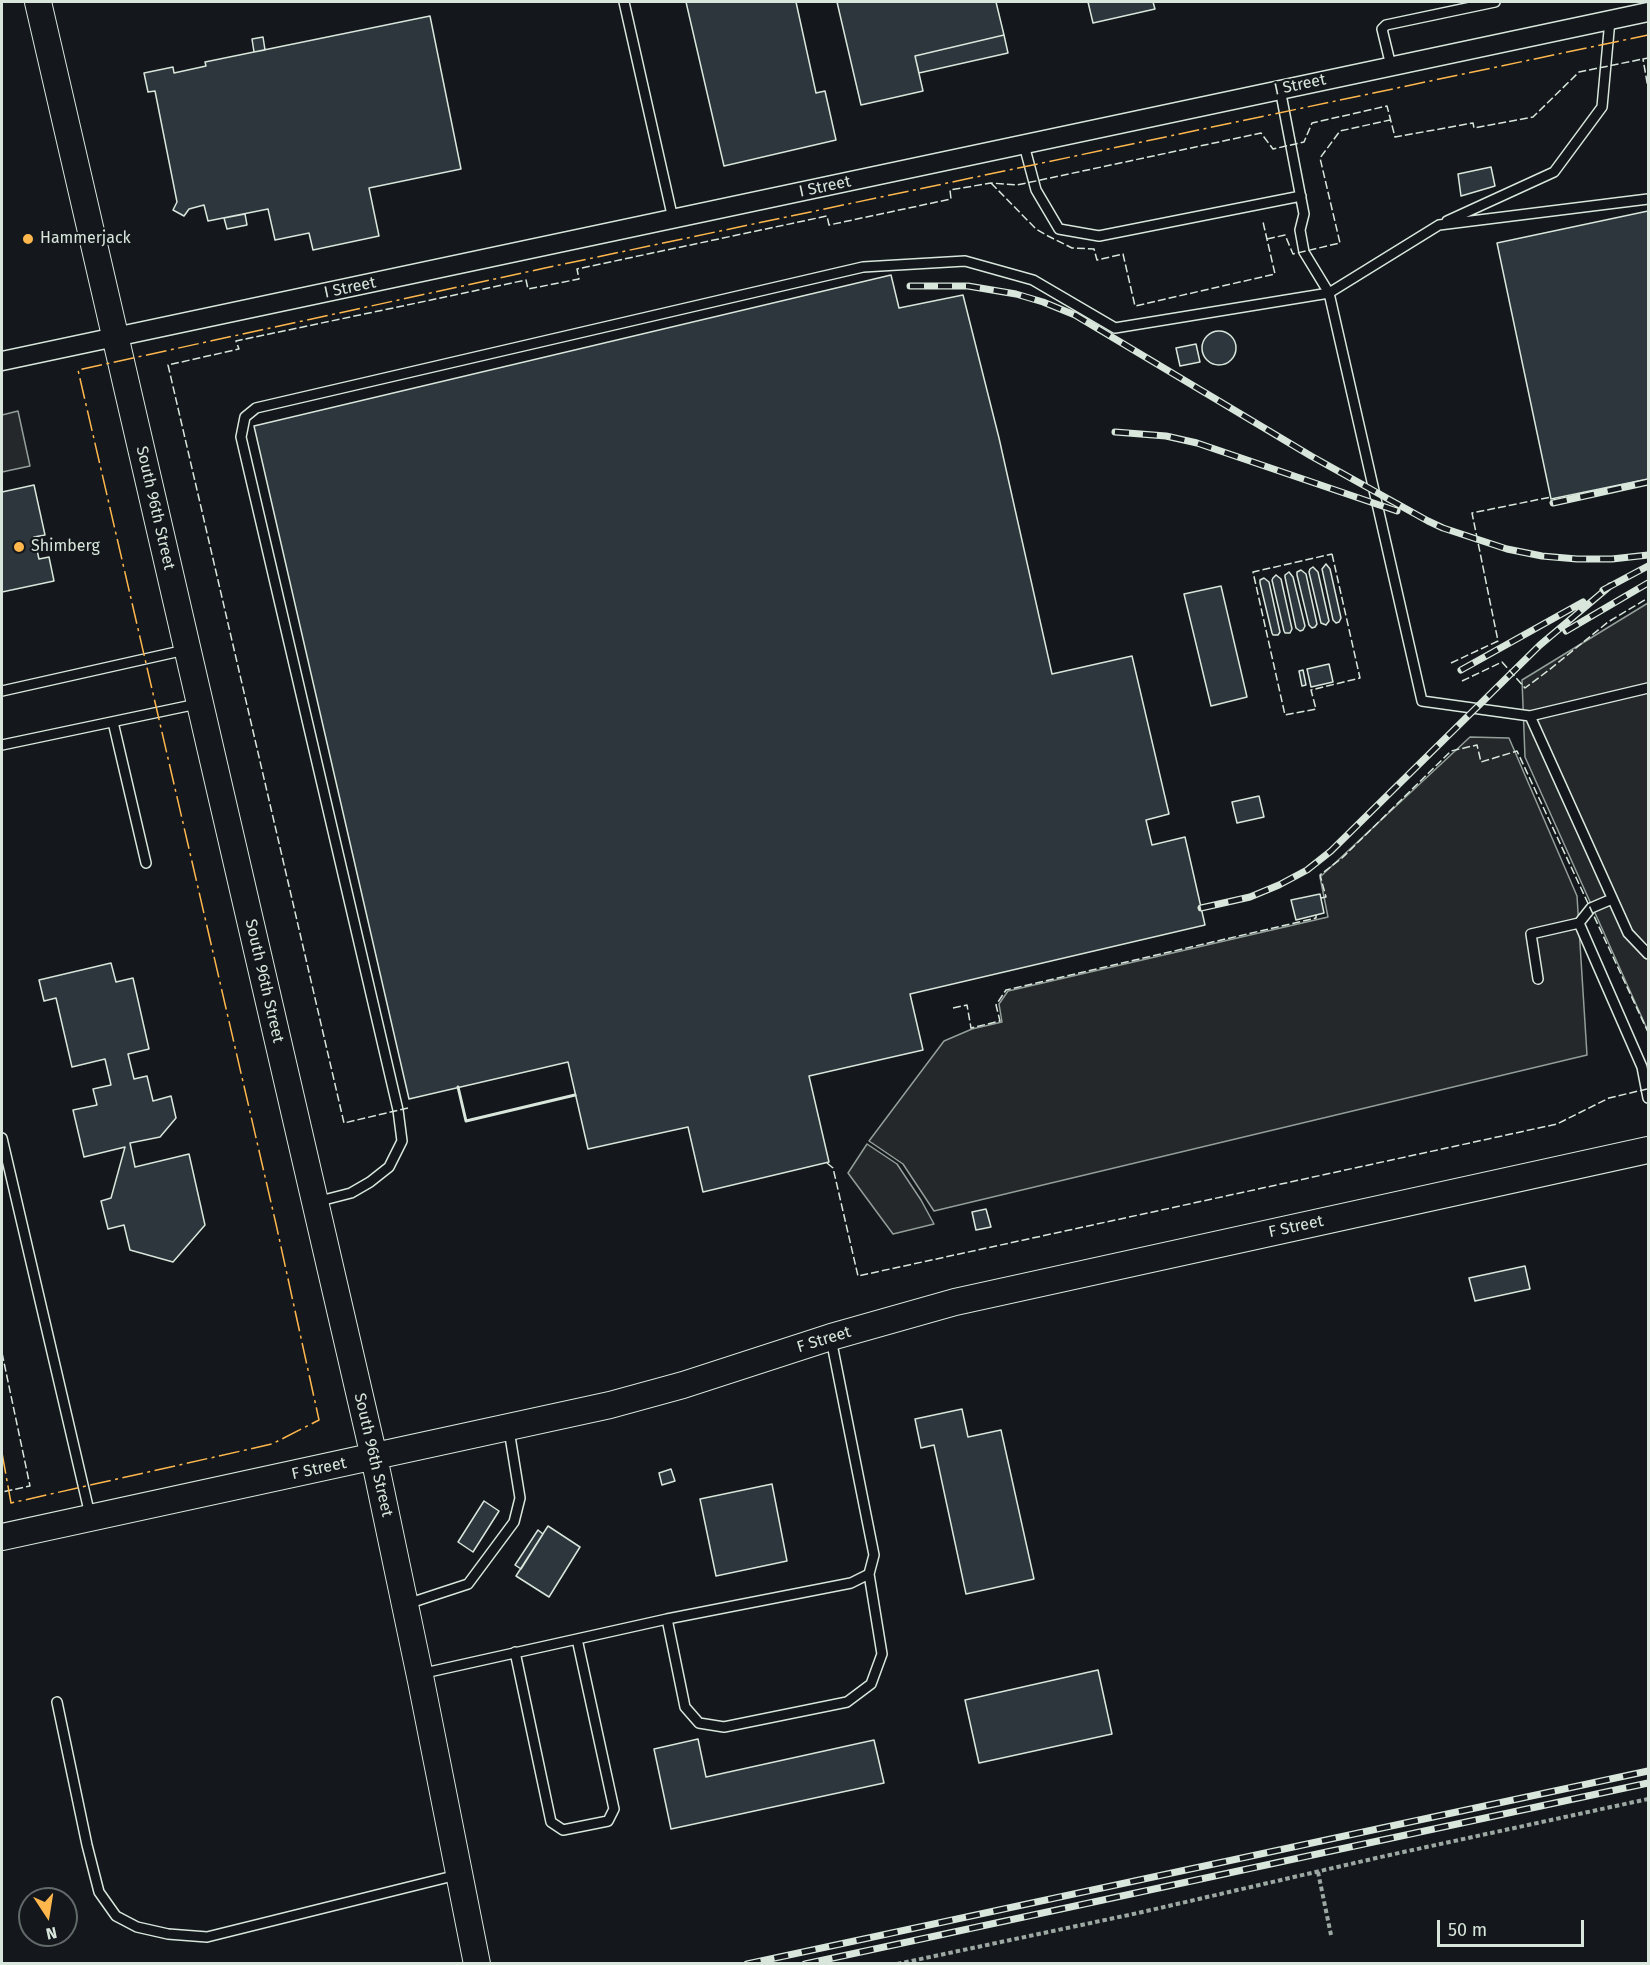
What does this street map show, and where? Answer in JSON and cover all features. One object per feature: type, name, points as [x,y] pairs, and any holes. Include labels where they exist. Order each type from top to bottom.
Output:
[{"type":"street","name":"South 96th Street","points":[[38,2],[374,1457],[420,1674],[477,1964]]},
{"type":"street","name":"I Street","points":[[2,361],[1648,12]]},
{"type":"street","name":"F Street","points":[[2,1537],[610,1405],[683,1385],[831,1337],[955,1302],[1648,1150]]},
{"type":"lane","points":[[624,2],[673,219]]},
{"type":"lane","points":[[1391,66],[1383,29],[1386,26],[1495,2]]},
{"type":"lane","points":[[316,1203],[351,1193],[370,1182],[389,1167],[402,1141],[398,1110],[241,437],[245,417],[256,408],[863,267],[965,261],[1033,280],[1114,328],[1329,293],[1440,225],[1554,172],[1602,107],[1610,20]]},
{"type":"lane","points":[[1280,89],[1304,214],[1300,230],[1304,252],[1329,293],[1422,701],[1530,716],[1648,688]]},
{"type":"lane","points":[[1024,145],[1036,190],[1059,229],[1099,236],[1300,196]]},
{"type":"lane","points":[[1440,225],[1648,199]]},
{"type":"lane","points":[[2,691],[188,650]]},
{"type":"lane","points":[[2,745],[200,703]]},
{"type":"lane","points":[[1530,716],[1628,933],[1648,954]]},
{"type":"lane","points":[[113,722],[146,863]]},
{"type":"lane","points":[[1538,979],[1531,934],[1579,923],[1592,908],[1612,899]]},
{"type":"lane","points":[[1579,923],[1642,1067],[1648,1098]]},
{"type":"lane","points":[[2,1138],[90,1518]]},
{"type":"lane","points":[[667,1619],[685,1707],[699,1723],[724,1727],[847,1702],[871,1684],[882,1654],[869,1574],[874,1555],[831,1337]]},
{"type":"lane","points":[[405,1605],[468,1584],[514,1522],[520,1498],[509,1427]]},
{"type":"lane","points":[[420,1674],[667,1619],[851,1583],[869,1574]]},
{"type":"lane","points":[[515,1652],[551,1822],[563,1830],[608,1821],[614,1809],[576,1639]]},
{"type":"lane","points":[[57,1702],[99,1892],[116,1916],[137,1927],[168,1935],[207,1937],[459,1875]]},
{"type":"path","points":[[897,1964],[1138,1913],[1648,1799]]},
{"type":"path","points":[[1318,1872],[1331,1935]]},
{"type":"shaded area","points":[[18,411],[30,466],[2,472],[2,415]]},
{"type":"shaded area","points":[[1648,603],[1648,1031],[1525,757],[1522,680]]},
{"type":"shaded area","points":[[1470,737],[1509,738],[1577,896],[1587,1055],[934,1211],[903,1164],[869,1141],[944,1041],[972,1029],[1002,1022],[999,1004],[1008,991],[1328,917],[1320,877]]},
{"type":"shaded area","points":[[867,1144],[897,1164],[934,1224],[893,1234],[848,1173]]},
{"type":"building","points":[[686,2],[796,2],[816,93],[825,91],[836,140],[724,166]]},
{"type":"building","points":[[837,2],[996,2],[1004,35],[915,56],[923,91],[861,105]]},
{"type":"building","points":[[1088,2],[1153,2],[1155,9],[1093,23]]},
{"type":"building","points":[[430,16],[461,169],[369,188],[379,236],[313,250],[309,233],[275,240],[268,209],[208,221],[204,205],[189,209],[184,216],[173,210],[177,202],[155,91],[148,92],[144,73],[173,67],[174,73],[206,66],[205,62]]},
{"type":"building","points":[[1004,35],[1008,53],[919,73],[915,56]]},
{"type":"building","points":[[263,37],[265,50],[254,52],[252,39]]},
{"type":"building","points":[[1491,167],[1495,186],[1461,196],[1458,174]]},
{"type":"building","points":[[1648,211],[1648,479],[1551,499],[1497,243]]},
{"type":"building","points":[[245,214],[247,225],[227,229],[224,218]]},
{"type":"building","points":[[891,275],[899,308],[963,295],[999,438],[1052,674],[1132,656],[1169,814],[1146,820],[1152,845],[1185,837],[1205,925],[910,994],[923,1050],[809,1076],[829,1162],[703,1192],[688,1127],[588,1149],[568,1062],[409,1099],[254,426]]},
{"type":"building","points":[[1219,331],[1231,336],[1236,348],[1231,360],[1219,365],[1207,360],[1202,348],[1207,336]]},
{"type":"building","points":[[1196,344],[1200,362],[1180,366],[1176,348]]},
{"type":"building","name":"Shimberg","points":[[34,485],[45,535],[34,537],[39,559],[49,557],[54,581],[2,592],[2,492]]},
{"type":"building","points":[[1326,564],[1330,569],[1341,618],[1336,623],[1333,620],[1322,569]]},
{"type":"building","points":[[1313,567],[1318,572],[1329,621],[1326,625],[1321,623],[1309,572]]},
{"type":"building","points":[[1301,570],[1306,574],[1317,624],[1312,628],[1309,625],[1297,575],[1297,572]]},
{"type":"building","points":[[1289,572],[1293,577],[1305,626],[1300,631],[1296,628],[1285,577]]},
{"type":"building","points":[[1276,575],[1281,579],[1292,629],[1290,633],[1284,631],[1272,580]]},
{"type":"building","points":[[1264,578],[1269,582],[1280,632],[1278,635],[1272,633],[1260,583],[1260,580]]},
{"type":"building","points":[[1221,586],[1247,697],[1211,706],[1184,594]]},
{"type":"building","points":[[1329,664],[1333,682],[1311,687],[1307,669]]},
{"type":"building","points":[[1303,670],[1306,685],[1302,686],[1299,671]]},
{"type":"building","points":[[1259,796],[1264,817],[1237,823],[1232,802]]},
{"type":"building","points":[[1320,894],[1324,913],[1296,920],[1291,900]]},
{"type":"building","points":[[111,963],[116,982],[133,978],[149,1049],[128,1054],[134,1079],[147,1076],[153,1101],[171,1096],[176,1118],[160,1137],[130,1143],[135,1167],[189,1154],[205,1225],[173,1262],[130,1250],[124,1225],[108,1229],[101,1201],[111,1198],[125,1147],[84,1157],[73,1110],[97,1105],[93,1089],[111,1085],[105,1059],[72,1067],[56,998],[44,1001],[39,980]]},
{"type":"building","points":[[986,1209],[991,1227],[976,1230],[972,1212]]},
{"type":"building","points":[[1525,1266],[1530,1289],[1475,1301],[1469,1278]]},
{"type":"building","points":[[962,1409],[968,1437],[1001,1430],[1034,1579],[966,1594],[934,1445],[921,1448],[915,1419]]},
{"type":"building","points":[[671,1469],[675,1481],[662,1485],[659,1473]]},
{"type":"building","points":[[772,1484],[787,1561],[716,1576],[700,1499]]},
{"type":"building","points":[[484,1501],[499,1511],[473,1552],[458,1542]]},
{"type":"building","points":[[548,1526],[580,1547],[549,1597],[516,1576]]},
{"type":"building","points":[[538,1530],[543,1534],[521,1569],[515,1565]]},
{"type":"building","points":[[1098,1670],[1112,1734],[979,1763],[965,1700]]},
{"type":"building","points":[[698,1739],[706,1777],[874,1740],[884,1783],[671,1829],[654,1749]]},
{"type":"railway","points":[[910,286],[968,286],[1016,294],[1075,315],[1311,456],[1443,528],[1507,549],[1542,556],[1612,559],[1648,555]]},
{"type":"railway","points":[[1115,432],[1166,436],[1197,443],[1397,511]]},
{"type":"railway","points":[[1553,503],[1648,482]]},
{"type":"railway","points":[[1603,590],[1648,566]]},
{"type":"railway","points":[[1566,631],[1648,583]]},
{"type":"railway","points":[[1201,908],[1250,897],[1307,870],[1331,851],[1540,645],[1610,586]]},
{"type":"railway","points":[[1461,670],[1583,602]]},
{"type":"railway","points":[[747,1964],[1648,1771]]},
{"type":"railway","points":[[805,1964],[1648,1783]]},
{"type":"fence","points":[[1648,58],[1643,59],[1648,88]]},
{"type":"fence","points":[[408,1108],[344,1123],[168,365],[239,349],[236,341],[526,280],[528,289],[579,279],[577,269],[827,216],[829,225],[951,199],[950,190],[991,183],[1017,185],[1261,133],[1273,149],[1304,142],[1312,123],[1387,106],[1395,137],[1473,123],[1474,128],[1533,117],[1579,72],[1643,59]]},
{"type":"fence","points":[[1267,239],[1285,235],[1293,254],[1340,243],[1320,158],[1340,131],[1390,120]]},
{"type":"fence","points":[[991,183],[1036,229],[1048,236],[1072,248],[1094,249],[1097,260],[1123,254],[1135,306],[1275,274],[1263,222]]},
{"type":"fence","points":[[1451,663],[1498,641],[1472,513],[1551,497]]},
{"type":"fence","points":[[1332,554],[1360,678],[1311,690],[1316,709],[1285,715],[1253,572],[1332,554]]},
{"type":"fence","points":[[1462,681],[1502,662],[1525,688],[1608,622],[1648,598]]},
{"type":"fence","points":[[1321,898],[1326,897],[1320,875],[1342,858],[1451,751],[1477,745],[1481,762],[1517,751],[1648,1032]]},
{"type":"fence","points":[[953,1008],[967,1005],[971,1028],[1000,1021],[996,1005],[1006,990],[1316,918],[1316,915]]},
{"type":"fence","points":[[827,1163],[833,1168],[858,1276],[1557,1124],[1609,1098],[1647,1089]]},
{"type":"fence","points":[[2,1353],[30,1486],[2,1492]]},
{"type":"wall","points":[[458,1087],[466,1121],[575,1095]]},
{"type":"power","points":[[2,1453],[11,1503],[272,1444],[319,1420],[276,1224],[78,370],[545,268],[1648,35]]},
{"type":"place","name":"Hammerjack","points":[[28,239]]},
{"type":"place","name":"Shimberg","points":[[19,547]]}]
